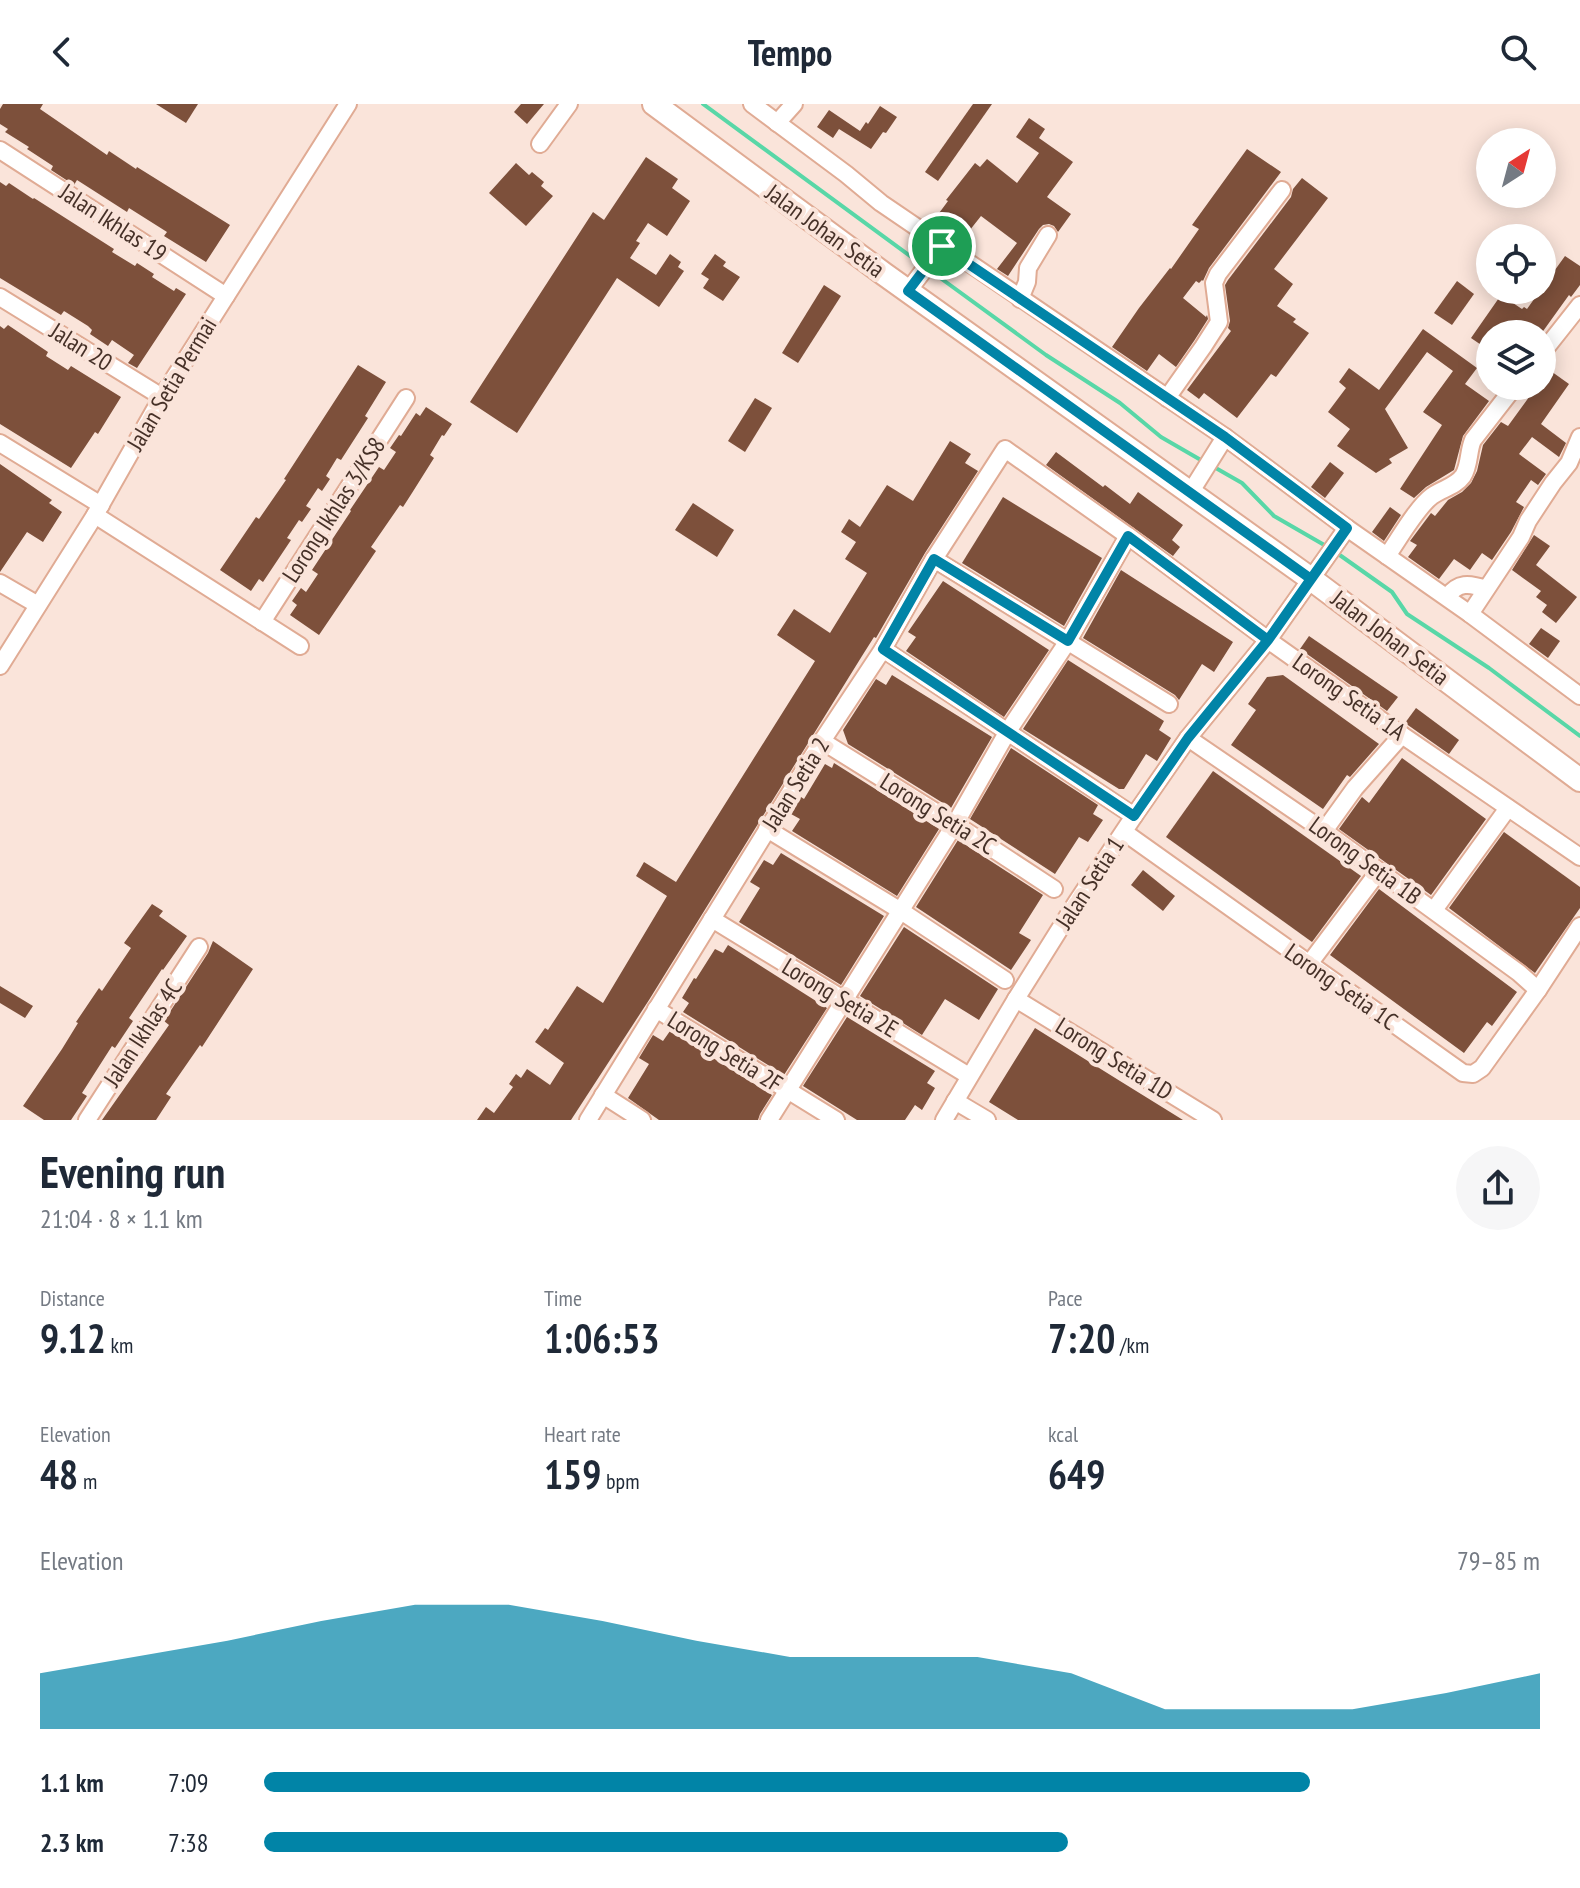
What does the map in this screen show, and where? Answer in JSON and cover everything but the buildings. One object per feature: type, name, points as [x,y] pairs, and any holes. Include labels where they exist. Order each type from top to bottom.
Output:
[{"type":"main road","name":"Jalan Johan Setia","points":[[654,104],[1317,572],[1580,780]]},
{"type":"street","name":"Jalan Setia Permai","points":[[0,666],[98,510],[162,397],[348,104]]},
{"type":"street","points":[[540,144],[569,104]]},
{"type":"street","points":[[752,104],[846,174],[939,250],[1020,299],[1167,398],[1345,531],[1447,597],[1580,696]]},
{"type":"street","points":[[777,123],[794,104]]},
{"type":"street","name":"Jalan Ikhlas 19","points":[[0,150],[226,296]]},
{"type":"street","points":[[1167,398],[1219,322],[1214,283],[1218,274],[1282,190]]},
{"type":"street","points":[[1020,299],[1027,282],[1028,268],[1048,235]]},
{"type":"street","points":[[913,284],[939,250]]},
{"type":"street","name":"Jalan 20","points":[[0,297],[162,397]]},
{"type":"street","points":[[1556,335],[1580,305]]},
{"type":"street","name":"Lorong Ikhlas 3/KS8","points":[[262,622],[406,398]]},
{"type":"street","points":[[1387,556],[1430,497],[1454,486],[1461,479],[1473,440],[1504,400]]},
{"type":"street","points":[[1470,614],[1521,537],[1528,521],[1569,463],[1580,437]]},
{"type":"street","points":[[1196,485],[1223,441]]},
{"type":"street","points":[[0,443],[300,646]]},
{"type":"street","name":"Lorong Setia 1A","points":[[1005,449],[1268,640],[1580,857]]},
{"type":"street","name":"Jalan Setia 2","points":[[588,1120],[1005,449]]},
{"type":"street","name":"Jalan Setia 1","points":[[944,1120],[1076,903],[1134,816],[1188,738],[1268,640],[1345,531]]},
{"type":"street","points":[[769,1120],[955,824],[1008,731],[1068,641],[1128,536]]},
{"type":"street","points":[[934,559],[1169,704]]},
{"type":"street","points":[[0,583],[38,605]]},
{"type":"street","points":[[1447,597],[1462,584],[1486,589]]},
{"type":"street","points":[[883,649],[1134,816]]},
{"type":"street","points":[[1324,831],[1355,788],[1402,735]]},
{"type":"street","name":"Lorong Setia 1B","points":[[1188,738],[1434,910],[1538,990]]},
{"type":"street","name":"Lorong Setia 2C","points":[[822,741],[1054,889]]},
{"type":"street","points":[[1434,910],[1508,808]]},
{"type":"street","points":[[767,829],[901,911],[1005,980]]},
{"type":"street","name":"Lorong Setia 1C","points":[[1124,832],[1463,1073],[1473,1074],[1482,1068],[1538,990]]},
{"type":"street","points":[[1309,964],[1379,871]]},
{"type":"street","name":"Lorong Setia 2E","points":[[712,919],[969,1076]]},
{"type":"street","points":[[1538,990],[1580,926]]},
{"type":"street","name":"Jalan Ikhlas 4C","points":[[87,1120],[199,947]]},
{"type":"street","name":"Lorong Setia 1D","points":[[1016,999],[1194,1115],[1213,1120]]},
{"type":"street","name":"Lorong Setia 2F","points":[[656,1009],[836,1120]]},
{"type":"street","points":[[603,1095],[642,1120]]},
{"type":"street","points":[[955,1101],[987,1120]]},
{"type":"waterway","points":[[703,104],[921,264]]},
{"type":"waterway","points":[[928,269],[1046,355],[1120,403],[1161,437],[1206,463]]},
{"type":"waterway","points":[[1214,467],[1242,483],[1274,516],[1326,546]]},
{"type":"waterway","points":[[1334,551],[1392,592],[1407,614],[1489,668],[1580,736]]},
{"type":"route","points":[[942,246],[908,291],[1311,579],[1268,640],[1188,738],[1134,816],[883,649],[934,559],[1068,641],[1128,536],[1268,640],[1347,528],[1225,437],[942,246]]}]
